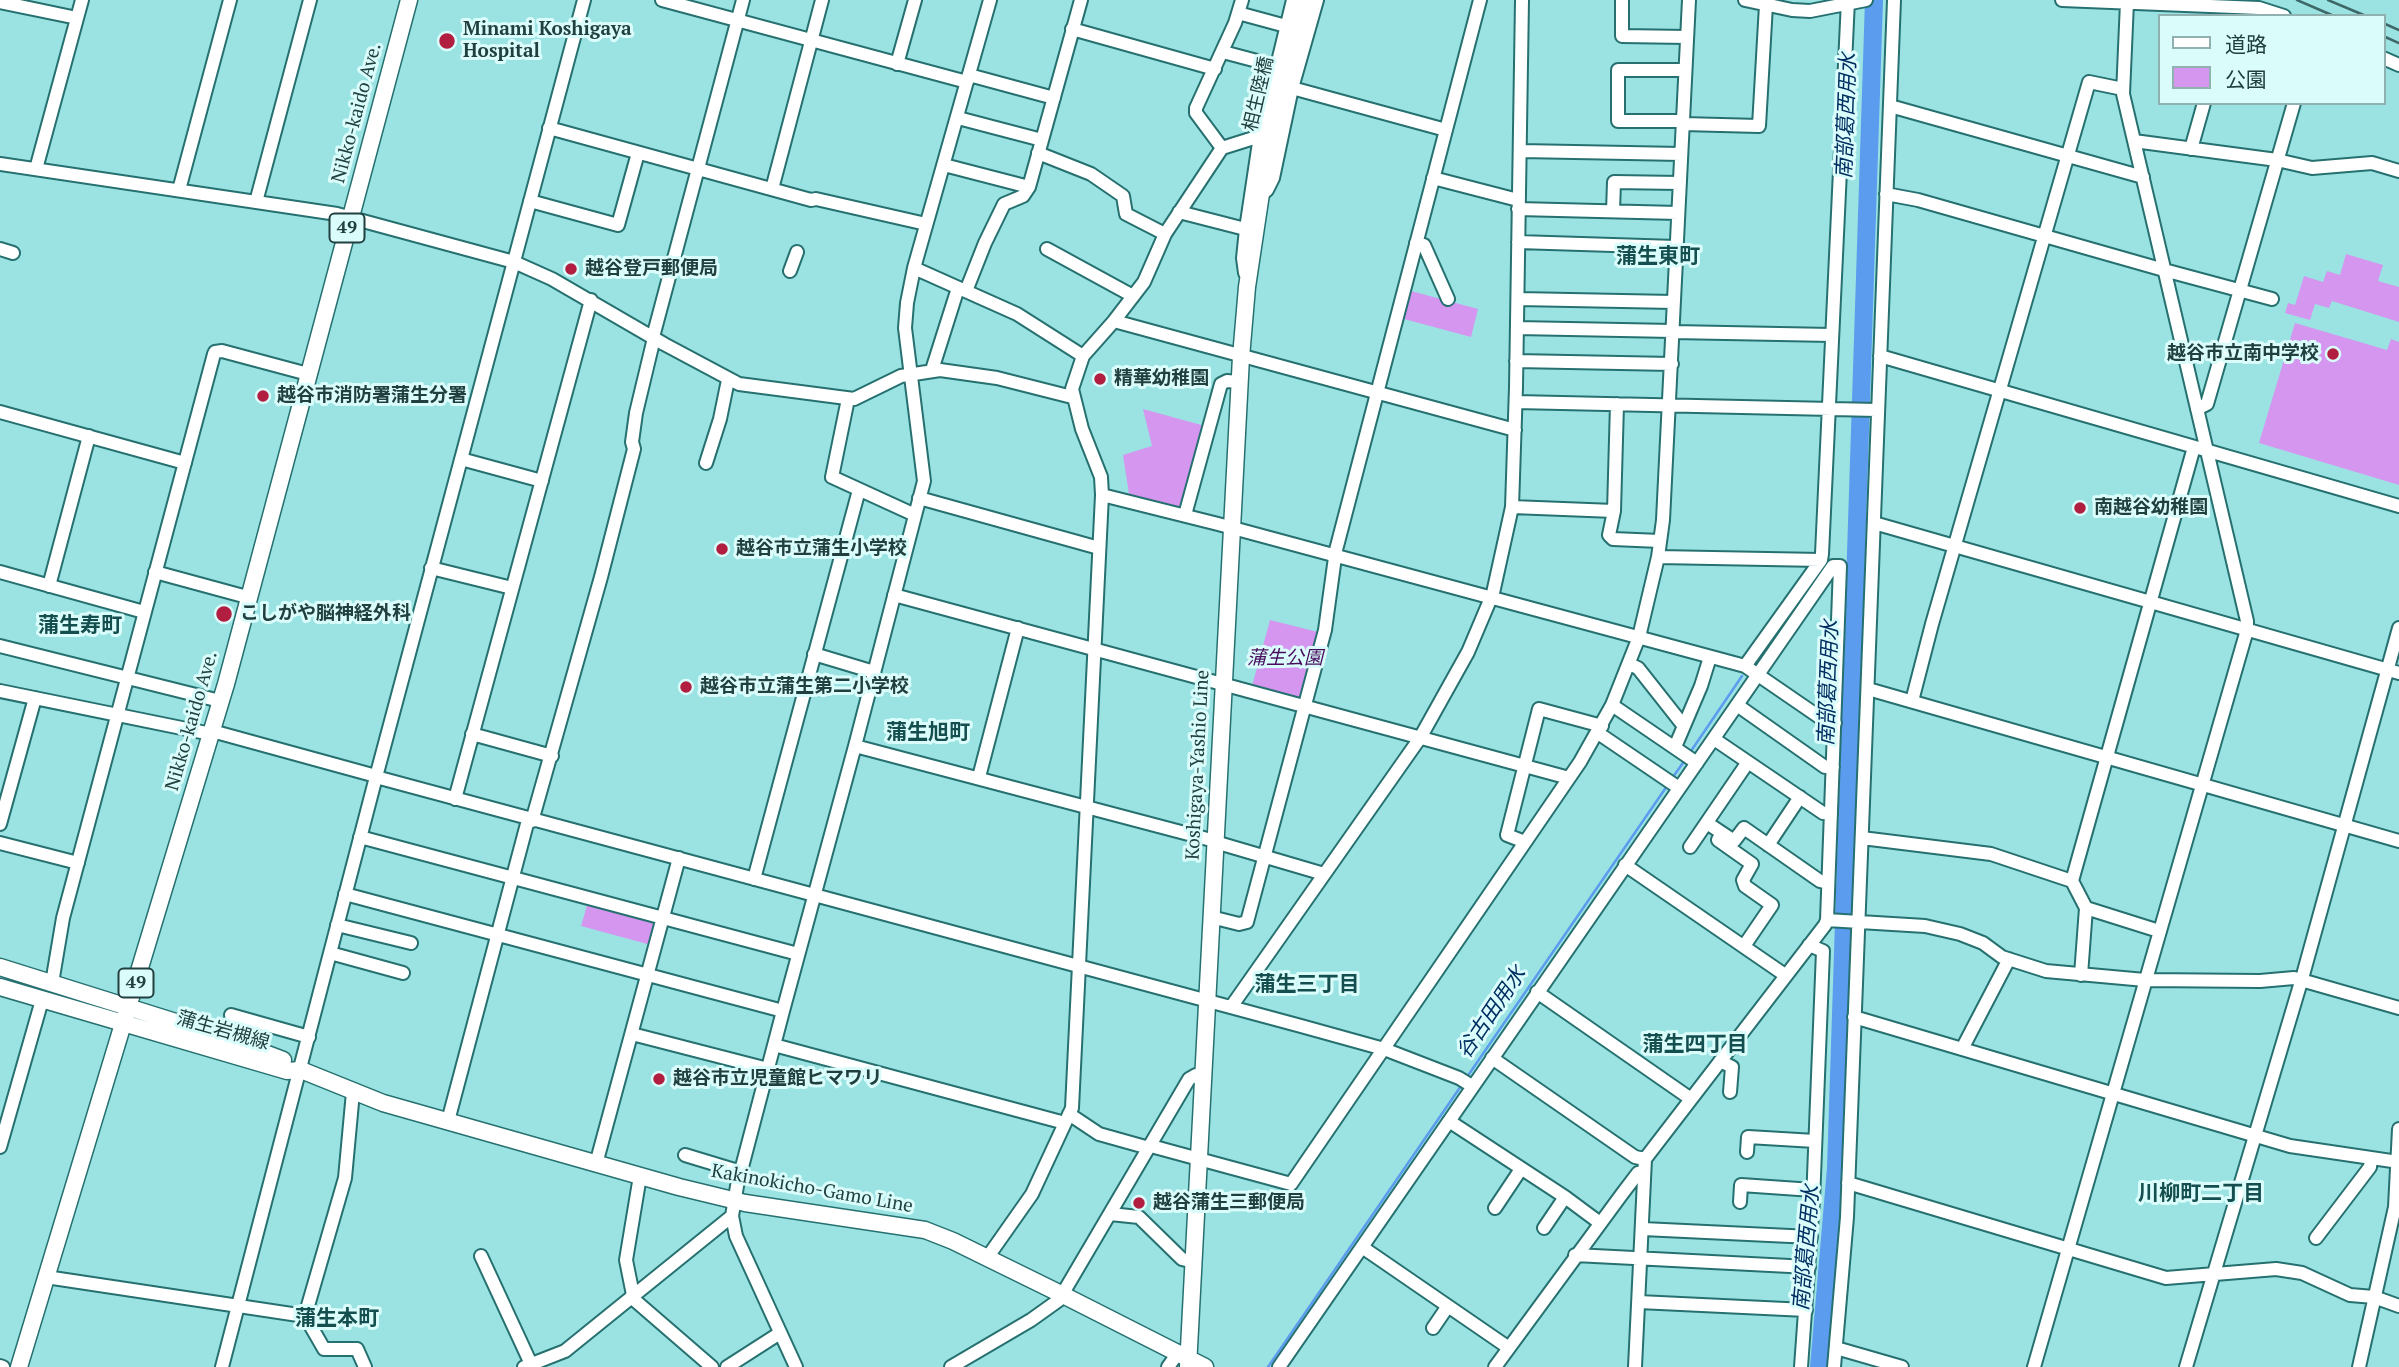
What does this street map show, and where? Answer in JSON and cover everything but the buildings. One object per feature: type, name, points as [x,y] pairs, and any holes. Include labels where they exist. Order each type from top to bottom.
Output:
[{"type":"main road","name":"Nikko-kaido Ave.","points":[[19,1367],[220,701],[409,0]]},
{"type":"main road","points":[[1291,29],[1304,0]]},
{"type":"main road","name":"相生陸橋","points":[[1265,167],[1291,29]]},
{"type":"main road","name":"Koshigaya-Yashio Line","points":[[1185,1359],[1194,1262],[1239,382],[1250,230],[1265,167]]},
{"type":"main road","name":"Kakinokicho-Gamo Line","points":[[0,967],[217,1035],[288,1062],[352,1092],[640,1176],[734,1208],[925,1230],[1063,1295],[1205,1367]]},
{"type":"main road","name":"蒲生岩槻線","points":[[0,987],[287,1071],[307,1073]]},
{"type":"street","points":[[36,169],[82,0]]},
{"type":"street","points":[[179,190],[230,0]]},
{"type":"street","points":[[256,202],[310,0]]},
{"type":"street","points":[[222,1367],[307,1073],[309,1037],[337,925],[583,0]]},
{"type":"street","points":[[662,0],[897,64],[1054,98]]},
{"type":"street","points":[[448,1121],[512,879],[552,756],[634,449],[632,442],[636,412],[653,338],[743,0]]},
{"type":"street","points":[[772,189],[822,0]]},
{"type":"street","points":[[897,64],[915,0]]},
{"type":"street","points":[[796,1367],[736,1236],[734,1208],[741,1171],[924,481],[905,328],[914,268],[990,0]]},
{"type":"street","points":[[932,370],[962,290],[1004,204],[1023,196],[1029,187],[1081,0]]},
{"type":"street","points":[[1222,148],[1196,113],[1242,0]]},
{"type":"street","points":[[1179,212],[1250,230],[1260,136],[1276,66],[1291,29],[1293,0]]},
{"type":"street","points":[[1260,195],[1267,190],[1273,178],[1292,89],[1317,0]]},
{"type":"street","points":[[1211,918],[1239,924],[1247,922],[1325,630],[1335,557],[1480,0]]},
{"type":"street","points":[[1231,1007],[1420,737],[1464,661],[1491,598],[1500,568],[1511,507],[1515,430],[1522,0]]},
{"type":"street","points":[[1622,0],[1622,36],[1687,37]]},
{"type":"street","points":[[774,1045],[1067,1119],[1099,1135],[1199,1158],[1291,1184],[1569,778],[1612,705],[1639,637],[1658,557],[1666,494],[1689,0]]},
{"type":"street","points":[[1745,0],[1810,11],[1866,0]]},
{"type":"street","points":[[1834,1367],[1848,1183],[1878,457],[1874,410],[1880,356],[1894,0]]},
{"type":"street","points":[[2062,0],[2127,2],[2229,11],[2265,8],[2279,14]]},
{"type":"street","points":[[0,2],[77,18]]},
{"type":"street","points":[[1745,666],[1821,560],[1848,2]]},
{"type":"street","points":[[2034,1367],[2247,621],[2200,449],[2197,409],[2123,89],[2127,2]]},
{"type":"street","points":[[1685,70],[1618,70],[1618,121],[1759,126],[1771,4]]},
{"type":"street","points":[[1238,13],[1291,29]]},
{"type":"street","points":[[1072,29],[1215,69]]},
{"type":"street","points":[[1223,52],[1276,66]]},
{"type":"street","points":[[1912,701],[2089,82],[2123,89]]},
{"type":"street","points":[[1292,89],[1446,130]]},
{"type":"street","points":[[2191,149],[2203,105]]},
{"type":"street","points":[[2197,409],[2207,404],[2293,105]]},
{"type":"street","points":[[1890,106],[2143,177]]},
{"type":"street","points":[[958,118],[1040,147],[1091,174],[1123,196],[1126,214],[1165,234]]},
{"type":"street","points":[[549,128],[811,200],[926,224]]},
{"type":"street","points":[[987,1258],[1032,1194],[1072,1108],[1102,495],[1101,477],[1082,429],[1072,389],[1083,356],[1114,321],[1145,279],[1165,234],[1222,148],[1260,136]]},
{"type":"street","points":[[2134,141],[2277,160],[2312,168],[2372,163],[2399,171]]},
{"type":"street","points":[[1521,151],[1682,154]]},
{"type":"street","points":[[530,201],[618,225],[638,153]]},
{"type":"street","points":[[0,164],[350,216],[514,262],[591,300],[653,338],[739,384],[854,400],[910,373],[932,370],[997,378],[1072,397]]},
{"type":"street","points":[[944,164],[1029,187]]},
{"type":"street","points":[[1433,178],[1518,205],[1678,213]]},
{"type":"street","points":[[1613,211],[1614,182],[1680,183]]},
{"type":"street","points":[[1886,194],[1918,200],[2272,299]]},
{"type":"street","points":[[1518,242],[1676,247]]},
{"type":"street","points":[[1416,243],[1424,245],[1448,299]]},
{"type":"street","points":[[1047,249],[1133,296]]},
{"type":"street","points":[[790,271],[797,252]]},
{"type":"street","points":[[914,268],[1017,314],[1083,356]]},
{"type":"street","points":[[1518,299],[1674,302]]},
{"type":"street","points":[[455,799],[591,300]]},
{"type":"street","points":[[1114,321],[1515,430]]},
{"type":"street","points":[[1517,328],[1832,335]]},
{"type":"street","points":[[52,984],[63,918],[215,352],[222,351],[308,374]]},
{"type":"street","points":[[1880,356],[2399,506]]},
{"type":"street","points":[[1516,361],[1672,364]]},
{"type":"street","points":[[706,463],[720,419],[728,380]]},
{"type":"street","points":[[1185,515],[1221,384],[1227,381],[1239,382]]},
{"type":"street","points":[[848,399],[832,477],[915,515]]},
{"type":"street","points":[[1516,402],[1874,410]]},
{"type":"street","points":[[1617,404],[1614,511],[1609,535],[1613,539],[1660,541]]},
{"type":"street","points":[[0,412],[185,463]]},
{"type":"street","points":[[49,586],[89,436]]},
{"type":"street","points":[[2081,975],[2086,908],[2072,881],[2151,603],[2200,449]]},
{"type":"street","points":[[461,459],[542,481]]},
{"type":"street","points":[[754,878],[859,489]]},
{"type":"street","points":[[1102,495],[1745,666],[1828,723],[1835,723]]},
{"type":"street","points":[[919,498],[1099,548]]},
{"type":"street","points":[[1511,507],[1614,511]]},
{"type":"street","points":[[1874,523],[2394,671]]},
{"type":"street","points":[[1658,557],[1821,560]]},
{"type":"street","points":[[1279,1367],[1833,566],[1840,566],[1828,883],[1829,920],[1691,1099],[1495,1367]]},
{"type":"street","points":[[431,568],[512,588]]},
{"type":"street","points":[[0,572],[144,612]]},
{"type":"street","points":[[156,572],[247,597]]},
{"type":"street","points":[[894,595],[1569,778]]},
{"type":"street","points":[[979,777],[1018,628]]},
{"type":"street","points":[[2186,1367],[2301,979],[2343,825],[2394,671],[2399,628]]},
{"type":"street","points":[[0,646],[220,701]]},
{"type":"street","points":[[814,654],[874,672]]},
{"type":"street","points":[[1675,747],[1701,686],[1710,657]]},
{"type":"street","points":[[1629,664],[1638,668],[1683,725]]},
{"type":"street","points":[[1868,688],[2399,841]]},
{"type":"street","points":[[0,691],[211,732],[376,776],[530,820],[1384,1049],[1459,1078],[1472,1086]]},
{"type":"street","points":[[0,824],[35,698]]},
{"type":"street","points":[[1612,705],[1697,762]]},
{"type":"street","points":[[1737,705],[1825,767],[1833,768]]},
{"type":"street","points":[[1525,842],[1507,835],[1539,709],[1600,729],[1679,788]]},
{"type":"street","points":[[472,734],[552,756]]},
{"type":"street","points":[[1714,739],[1823,813],[1831,814]]},
{"type":"street","points":[[855,746],[1216,841],[1324,874]]},
{"type":"street","points":[[1690,847],[1748,762]]},
{"type":"street","points":[[1768,845],[1800,797]]},
{"type":"street","points":[[1707,823],[1734,841],[1744,828],[1820,881],[1828,883]]},
{"type":"street","points":[[1722,833],[1718,840],[1752,864],[1743,880],[1745,886],[1772,905],[1744,946]]},
{"type":"street","points":[[360,837],[799,954]]},
{"type":"street","points":[[1862,838],[1991,854],[2072,881]]},
{"type":"street","points":[[0,843],[78,863]]},
{"type":"street","points":[[596,1164],[679,858]]},
{"type":"street","points":[[1625,865],[1786,975]]},
{"type":"street","points":[[345,894],[783,1011]]},
{"type":"street","points":[[2086,908],[2159,931]]},
{"type":"street","points":[[1829,920],[1925,926],[1960,934],[1983,943],[2001,957],[2046,971],[2145,980],[2301,979],[2399,1008]]},
{"type":"street","points":[[337,925],[411,943]]},
{"type":"street","points":[[1801,1367],[1811,1237],[1823,951],[1809,945]]},
{"type":"street","points":[[330,953],[403,973]]},
{"type":"street","points":[[1962,1049],[2009,959]]},
{"type":"street","points":[[1537,992],[1691,1099]]},
{"type":"street","points":[[0,1147],[42,1000]]},
{"type":"street","points":[[231,1015],[309,1037]]},
{"type":"street","points":[[1854,1017],[2290,1146],[2398,1162]]},
{"type":"street","points":[[632,1034],[768,1069]]},
{"type":"street","points":[[1492,1058],[1635,1157],[1644,1166],[1635,1367]]},
{"type":"street","points":[[1720,1061],[1732,1067],[1730,1092]]},
{"type":"street","points":[[951,1367],[966,1363],[1039,1315],[1063,1295],[1189,1079],[1203,1075]]},
{"type":"street","points":[[352,1092],[345,1178],[305,1316],[324,1349],[357,1349],[365,1367]]},
{"type":"street","points":[[1449,1121],[1600,1223]]},
{"type":"street","points":[[2359,1367],[2395,1207],[2399,1129]]},
{"type":"street","points":[[1747,1152],[1748,1138],[1815,1141]]},
{"type":"street","points":[[685,1155],[741,1171]]},
{"type":"street","points":[[2316,1238],[2370,1167],[2371,1158]]},
{"type":"street","points":[[1495,1208],[1521,1169]]},
{"type":"street","points":[[640,1176],[626,1260],[632,1296],[712,1367]]},
{"type":"street","points":[[1848,1183],[2166,1278],[2276,1269],[2302,1273],[2350,1295],[2374,1297],[2399,1306]]},
{"type":"street","points":[[1740,1202],[1741,1185],[1813,1190]]},
{"type":"street","points":[[1544,1228],[1565,1197]]},
{"type":"street","points":[[481,1256],[531,1365],[565,1351],[734,1208]]},
{"type":"street","points":[[1110,1214],[1139,1217],[1182,1259],[1194,1262]]},
{"type":"street","points":[[1643,1229],[1811,1237]]},
{"type":"street","points":[[1362,1247],[1509,1348]]},
{"type":"street","points":[[1575,1255],[1809,1267]]},
{"type":"street","points":[[46,1276],[305,1316]]},
{"type":"street","points":[[1639,1302],[1806,1310]]},
{"type":"street","points":[[1433,1328],[1448,1306]]},
{"type":"street","points":[[727,1367],[780,1333]]},
{"type":"street","points":[[1836,1348],[1902,1367]]},
{"type":"street","points":[[1168,1367],[1185,1359]]},
{"type":"green space","points":[[2346,254],[2383,265],[2378,281],[2399,287],[2399,322],[2332,301],[2329,308],[2315,304],[2310,320],[2285,313],[2288,303],[2295,305],[2304,276],[2323,282],[2327,271],[2340,275]]},
{"type":"green space","points":[[1411,291],[1478,309],[1471,337],[1404,319]]},
{"type":"green space","points":[[2295,323],[2387,350],[2391,339],[2399,342],[2399,485],[2259,443]]},
{"type":"green space","points":[[1143,409],[1205,426],[1180,508],[1129,494],[1123,455],[1152,446]]},
{"type":"green space","name":"蒲生公園","points":[[1270,620],[1318,632],[1300,699],[1252,686]]},
{"type":"green space","points":[[588,902],[657,922],[651,945],[581,926]]},
{"type":"waterway","name":"南部葛西用水","points":[[1819,1367],[1836,1168],[1874,0]]},
{"type":"waterway","name":"谷古田用水","points":[[1689,754],[1742,676]]},
{"type":"waterway","name":"谷古田用水","points":[[1673,777],[1685,760]]},
{"type":"waterway","name":"谷古田用水","points":[[1467,1077],[1667,786]]},
{"type":"waterway","name":"谷古田用水","points":[[1268,1367],[1461,1086]]},
{"type":"railway","points":[[2297,0],[2329,14]]},
{"type":"railway","points":[[2328,0],[2361,14]]},
{"type":"railway","points":[[2385,24],[2399,30]]},
{"type":"railway","points":[[2385,37],[2399,43]]},
{"type":"place","name":"Minami Koshigaya Hospital","points":[[447,41]]},
{"type":"place","name":"越谷登戸郵便局","points":[[571,269]]},
{"type":"place","name":"越谷市立南中学校","points":[[2333,354]]},
{"type":"place","name":"精華幼稚園","points":[[1100,379]]},
{"type":"place","name":"越谷市消防署蒲生分署","points":[[263,396]]},
{"type":"place","name":"南越谷幼稚園","points":[[2080,508]]},
{"type":"place","name":"越谷市立蒲生小学校","points":[[722,549]]},
{"type":"place","name":"こしがや脳神経外科","points":[[224,614]]},
{"type":"place","name":"越谷市立蒲生第二小学校","points":[[686,687]]},
{"type":"place","name":"越谷市立児童館ヒマワリ","points":[[659,1079]]},
{"type":"place","name":"越谷蒲生三郵便局","points":[[1139,1203]]},
{"type":"district","name":"蒲生東町","points":[[1658,257]]},
{"type":"district","name":"蒲生寿町","points":[[80,626]]},
{"type":"district","name":"蒲生旭町","points":[[928,733]]},
{"type":"district","name":"蒲生三丁目","points":[[1307,985]]},
{"type":"district","name":"蒲生四丁目","points":[[1695,1045]]},
{"type":"district","name":"川柳町二丁目","points":[[2201,1194]]},
{"type":"district","name":"蒲生本町","points":[[337,1319]]}]
